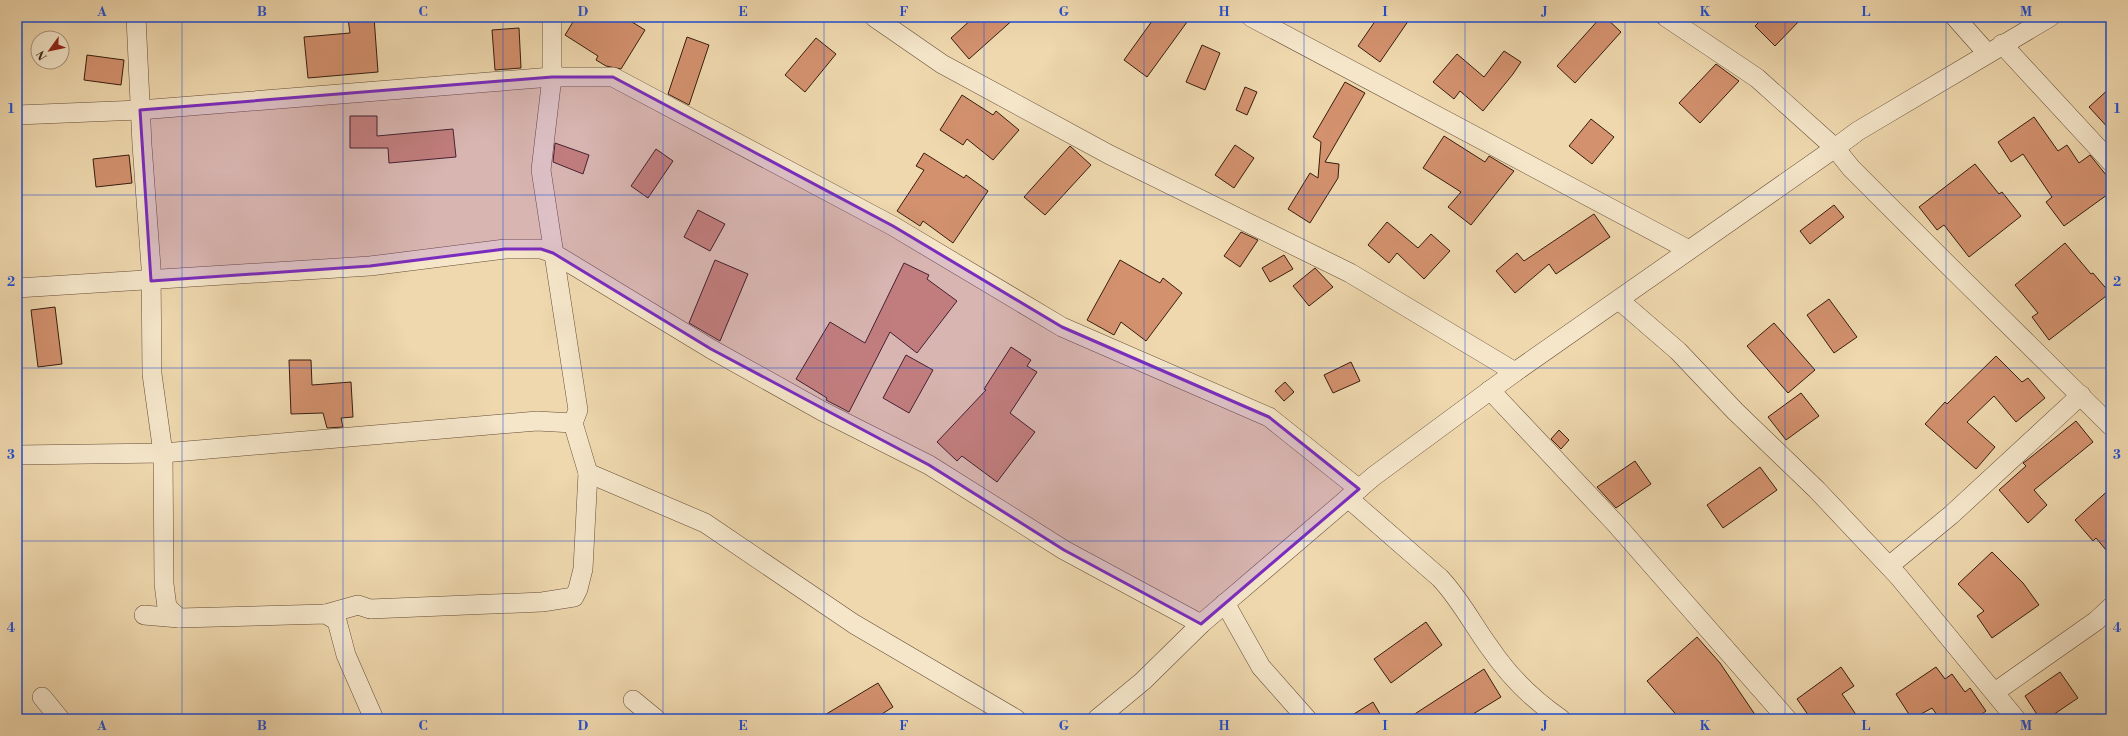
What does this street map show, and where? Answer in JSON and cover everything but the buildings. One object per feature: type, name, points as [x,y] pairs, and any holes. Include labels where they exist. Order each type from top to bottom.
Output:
[{"type":"street","points":[[136,17],[140,110],[152,281],[152,374],[163,453],[164,584],[167,607],[179,618]]},
{"type":"street","points":[[144,615],[179,618],[326,614],[358,606],[370,609],[542,602],[574,597],[578,589],[583,569],[588,473],[573,423],[578,410],[541,170],[552,77],[552,17]]},
{"type":"street","points":[[874,17],[942,64],[1110,155],[1350,273],[1515,372]]},
{"type":"street","points":[[1251,17],[1689,250]]},
{"type":"street","points":[[1666,17],[1757,78],[1835,148],[1851,168],[2111,426]]},
{"type":"street","points":[[1955,17],[1995,48],[2111,162]]},
{"type":"street","points":[[1097,719],[1143,681],[1201,624],[1354,494],[1490,390],[1835,148],[1858,130],[2050,17]]},
{"type":"street","points":[[17,114],[140,110],[552,77],[613,77],[893,226],[1062,327],[1269,417],[1354,494],[1440,578],[1453,592],[1490,649],[1517,682],[1544,708],[1561,719]]},
{"type":"street","points":[[17,288],[152,281],[370,266],[505,249],[541,249],[553,253],[711,349],[822,411],[929,465],[1064,550],[1201,624]]},
{"type":"street","points":[[1619,300],[1678,351],[1735,411],[1817,490],[1889,566],[2016,719]]},
{"type":"street","points":[[1490,390],[1615,523],[1788,719]]},
{"type":"street","points":[[1889,566],[1951,514],[2080,395]]},
{"type":"street","points":[[17,455],[163,453],[537,421],[573,423]]},
{"type":"street","points":[[588,473],[705,523],[854,624],[1016,719]]},
{"type":"street","points":[[1225,603],[1261,667],[1307,719]]},
{"type":"street","points":[[1995,692],[2096,621],[2111,607]]},
{"type":"street","points":[[326,614],[337,621],[346,654],[374,719]]},
{"type":"street","points":[[42,697],[60,719]]},
{"type":"street","points":[[633,700],[656,719]]},
{"type":"highlighted area","points":[[552,77],[613,77],[893,226],[1062,327],[1269,417],[1359,489],[1201,624],[1064,550],[929,465],[711,349],[553,253],[541,249],[505,249],[370,266],[151,281],[140,110]]}]
